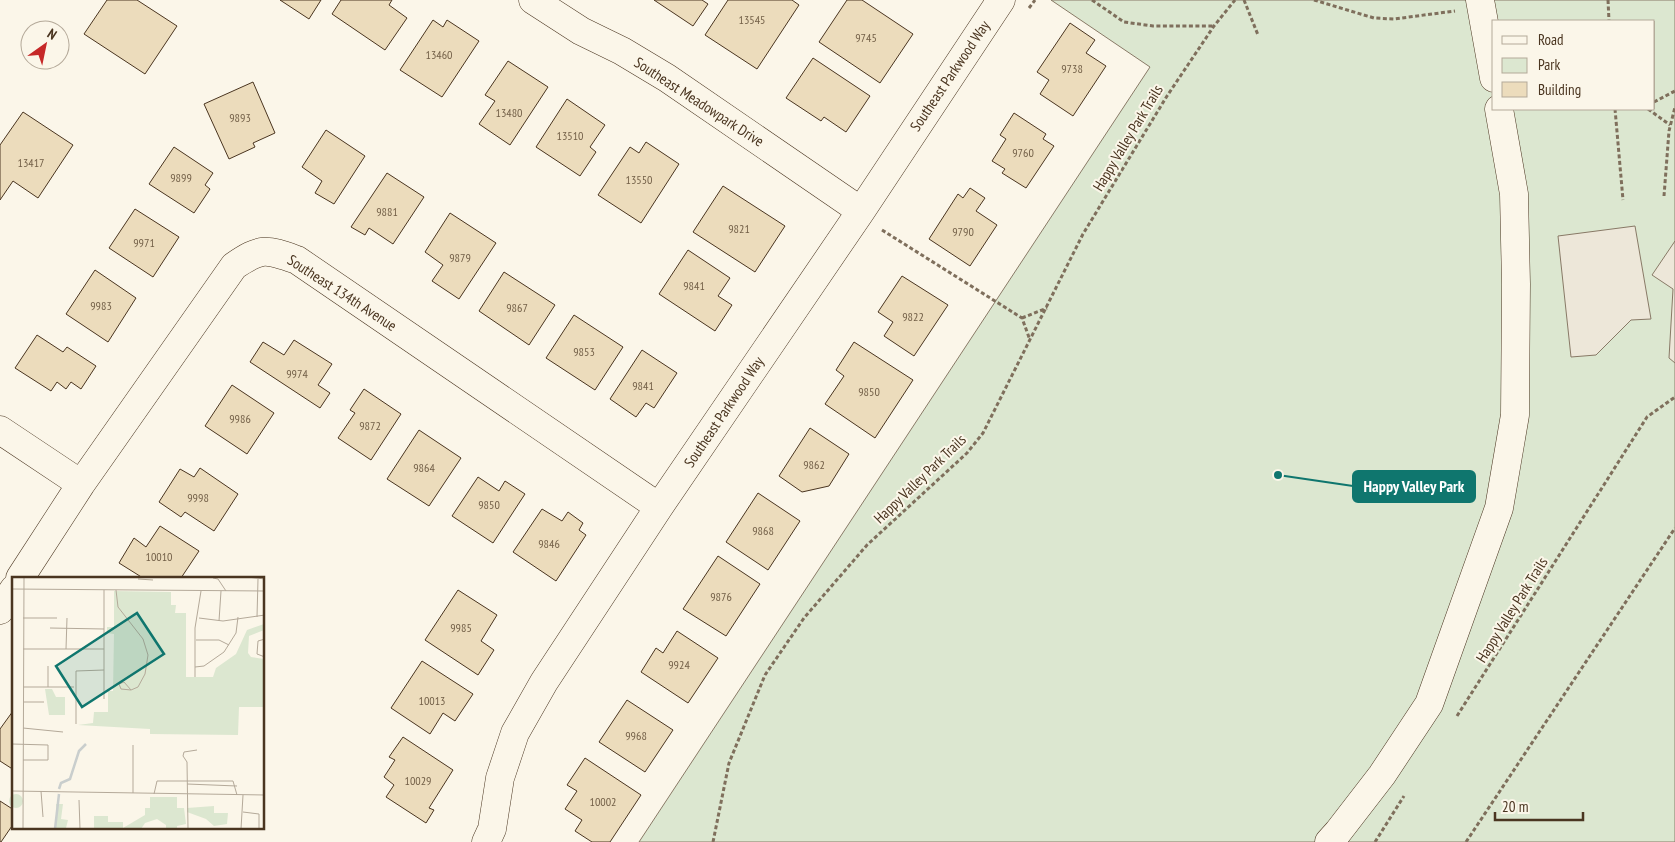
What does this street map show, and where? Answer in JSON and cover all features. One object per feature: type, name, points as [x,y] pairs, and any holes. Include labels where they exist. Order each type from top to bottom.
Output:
[{"type":"street","name":"Southeast Meadowpark Drive","points":[[533,0],[581,31],[622,51],[667,78],[860,213]]},
{"type":"street","name":"Southeast Parkwood Way","points":[[486,842],[492,829],[500,778],[515,733],[544,682],[1001,0]]},
{"type":"street","points":[[1481,3],[1492,66]]},
{"type":"street","points":[[1329,842],[1382,775],[1429,704],[1499,508],[1515,415],[1516,294],[1514,194],[1499,110]]},
{"type":"street","name":"Southeast 134th Avenue","points":[[21,577],[81,484],[234,266],[252,253],[272,251],[296,260],[659,508]]},
{"type":"street","points":[[0,430],[81,484]]},
{"type":"street","points":[[0,610],[12,592]]},
{"type":"path","points":[[1092,0],[1124,22],[1153,26],[1214,26]]},
{"type":"path","name":"Happy Valley Park Trails","points":[[713,842],[729,763],[765,675],[804,618],[867,544],[967,453],[983,434],[1083,234],[1167,96],[1214,26],[1234,0]]},
{"type":"path","points":[[1244,0],[1258,35]]},
{"type":"path","points":[[1314,0],[1374,18],[1394,19],[1481,3]]},
{"type":"path","points":[[1608,0],[1609,20]]},
{"type":"path","points":[[1655,101],[1675,91]]},
{"type":"path","points":[[1664,196],[1670,125],[1675,107]]},
{"type":"path","points":[[1615,110],[1623,200]]},
{"type":"path","points":[[1649,110],[1670,125]]},
{"type":"path","points":[[860,213],[1022,318],[1030,341]]},
{"type":"path","points":[[1022,318],[1046,308]]},
{"type":"path","name":"Happy Valley Park Trails","points":[[1454,720],[1647,417],[1675,397]]},
{"type":"path","points":[[1466,842],[1675,528]]},
{"type":"path","points":[[1375,842],[1407,793]]},
{"type":"green space","points":[[1051,0],[1675,0],[1675,842],[639,842],[1150,67]]},
{"type":"shaded area","points":[[1635,226],[1651,319],[1631,320],[1596,355],[1571,357],[1558,236]]},
{"type":"shaded area","points":[[1675,241],[1675,363],[1669,358],[1673,289],[1652,275]]},
{"type":"building","points":[[107,0],[137,0],[177,26],[145,74],[84,34]]},
{"type":"building","points":[[280,0],[321,0],[309,19]]},
{"type":"building","points":[[341,0],[392,0],[389,5],[407,18],[385,50],[332,14]]},
{"type":"building","points":[[654,0],[702,0],[708,4],[693,26]]},
{"type":"building","points":[[728,0],[792,0],[799,5],[757,69],[705,35]]},
{"type":"building","points":[[847,0],[862,0],[913,34],[880,83],[819,42]]},
{"type":"building","points":[[433,20],[443,27],[447,20],[479,41],[442,97],[400,70]]},
{"type":"building","points":[[1070,23],[1095,40],[1086,53],[1106,66],[1073,116],[1040,94],[1049,80],[1037,72]]},
{"type":"building","points":[[813,58],[870,96],[846,132],[824,117],[821,121],[786,98]]},
{"type":"building","points":[[508,61],[548,87],[510,145],[479,124],[495,101],[485,95]]},
{"type":"building","points":[[253,82],[275,133],[253,143],[255,147],[229,159],[204,104]]},
{"type":"building","points":[[567,99],[605,125],[590,147],[596,152],[580,176],[536,147]]},
{"type":"building","points":[[23,112],[73,145],[38,198],[13,181],[0,200],[0,145]]},
{"type":"building","points":[[1014,113],[1046,134],[1043,139],[1054,146],[1026,188],[1002,173],[1005,169],[992,161],[1006,139],[1000,135]]},
{"type":"building","points":[[326,130],[365,156],[334,204],[315,193],[322,181],[302,167]]},
{"type":"building","points":[[646,142],[679,164],[641,223],[598,195],[630,147],[639,153]]},
{"type":"building","points":[[174,147],[213,173],[205,185],[210,189],[194,213],[149,184]]},
{"type":"building","points":[[387,173],[424,197],[393,244],[369,228],[365,235],[351,227]]},
{"type":"building","points":[[723,186],[785,226],[755,272],[693,232]]},
{"type":"building","points":[[970,188],[985,198],[976,211],[997,225],[970,266],[929,239],[958,194],[963,198]]},
{"type":"building","points":[[135,209],[179,237],[153,277],[109,248]]},
{"type":"building","points":[[450,213],[496,243],[459,299],[432,281],[443,265],[425,252]]},
{"type":"building","points":[[688,250],[730,278],[718,296],[732,305],[715,331],[659,294]]},
{"type":"building","points":[[95,270],[136,298],[108,342],[66,314]]},
{"type":"building","points":[[504,272],[555,305],[529,345],[479,311]]},
{"type":"building","points":[[902,276],[948,305],[914,356],[884,336],[893,322],[878,312]]},
{"type":"building","points":[[574,315],[623,347],[595,390],[546,358]]},
{"type":"building","points":[[37,335],[63,352],[67,347],[96,366],[81,389],[71,382],[66,389],[57,382],[51,391],[15,368]]},
{"type":"building","points":[[294,340],[332,364],[318,385],[330,393],[320,408],[250,362],[263,342],[284,355]]},
{"type":"building","points":[[854,342],[913,380],[875,438],[825,404],[844,376],[836,370]]},
{"type":"building","points":[[642,350],[677,373],[654,408],[646,403],[636,417],[610,399]]},
{"type":"building","points":[[232,385],[274,413],[247,454],[205,426]]},
{"type":"building","points":[[364,389],[401,414],[371,460],[338,438],[355,413],[350,410]]},
{"type":"building","points":[[810,428],[849,454],[829,486],[802,492],[779,476]]},
{"type":"building","points":[[419,430],[461,458],[429,506],[387,479]]},
{"type":"building","points":[[200,468],[238,494],[214,531],[185,512],[181,517],[159,502],[180,469],[194,477]]},
{"type":"building","points":[[478,477],[499,491],[505,481],[525,494],[493,543],[452,516]]},
{"type":"building","points":[[758,493],[800,521],[768,570],[726,542]]},
{"type":"building","points":[[542,509],[562,521],[568,512],[583,523],[579,530],[586,535],[556,581],[513,552]]},
{"type":"building","points":[[160,526],[199,551],[182,577],[141,577],[119,563],[134,538],[146,547]]},
{"type":"building","points":[[718,556],[760,584],[726,636],[683,609]]},
{"type":"building","points":[[458,590],[497,615],[481,641],[494,650],[478,675],[425,640]]},
{"type":"building","points":[[677,631],[718,658],[688,703],[641,672],[656,648],[663,653]]},
{"type":"building","points":[[422,661],[473,694],[455,721],[443,713],[430,734],[391,708]]},
{"type":"building","points":[[627,700],[673,730],[645,772],[599,742]]},
{"type":"building","points":[[12,712],[12,769],[0,761],[0,729]]},
{"type":"building","points":[[403,737],[453,770],[429,808],[434,810],[426,823],[386,797],[394,785],[384,777],[395,760],[389,757]]},
{"type":"building","points":[[585,758],[641,795],[610,842],[592,842],[575,831],[582,820],[565,809],[577,791],[567,785]]},
{"type":"building","points":[[0,801],[12,809],[12,826],[0,842]]},
{"type":"place","name":"Happy Valley Park","points":[[1278,475]]}]
